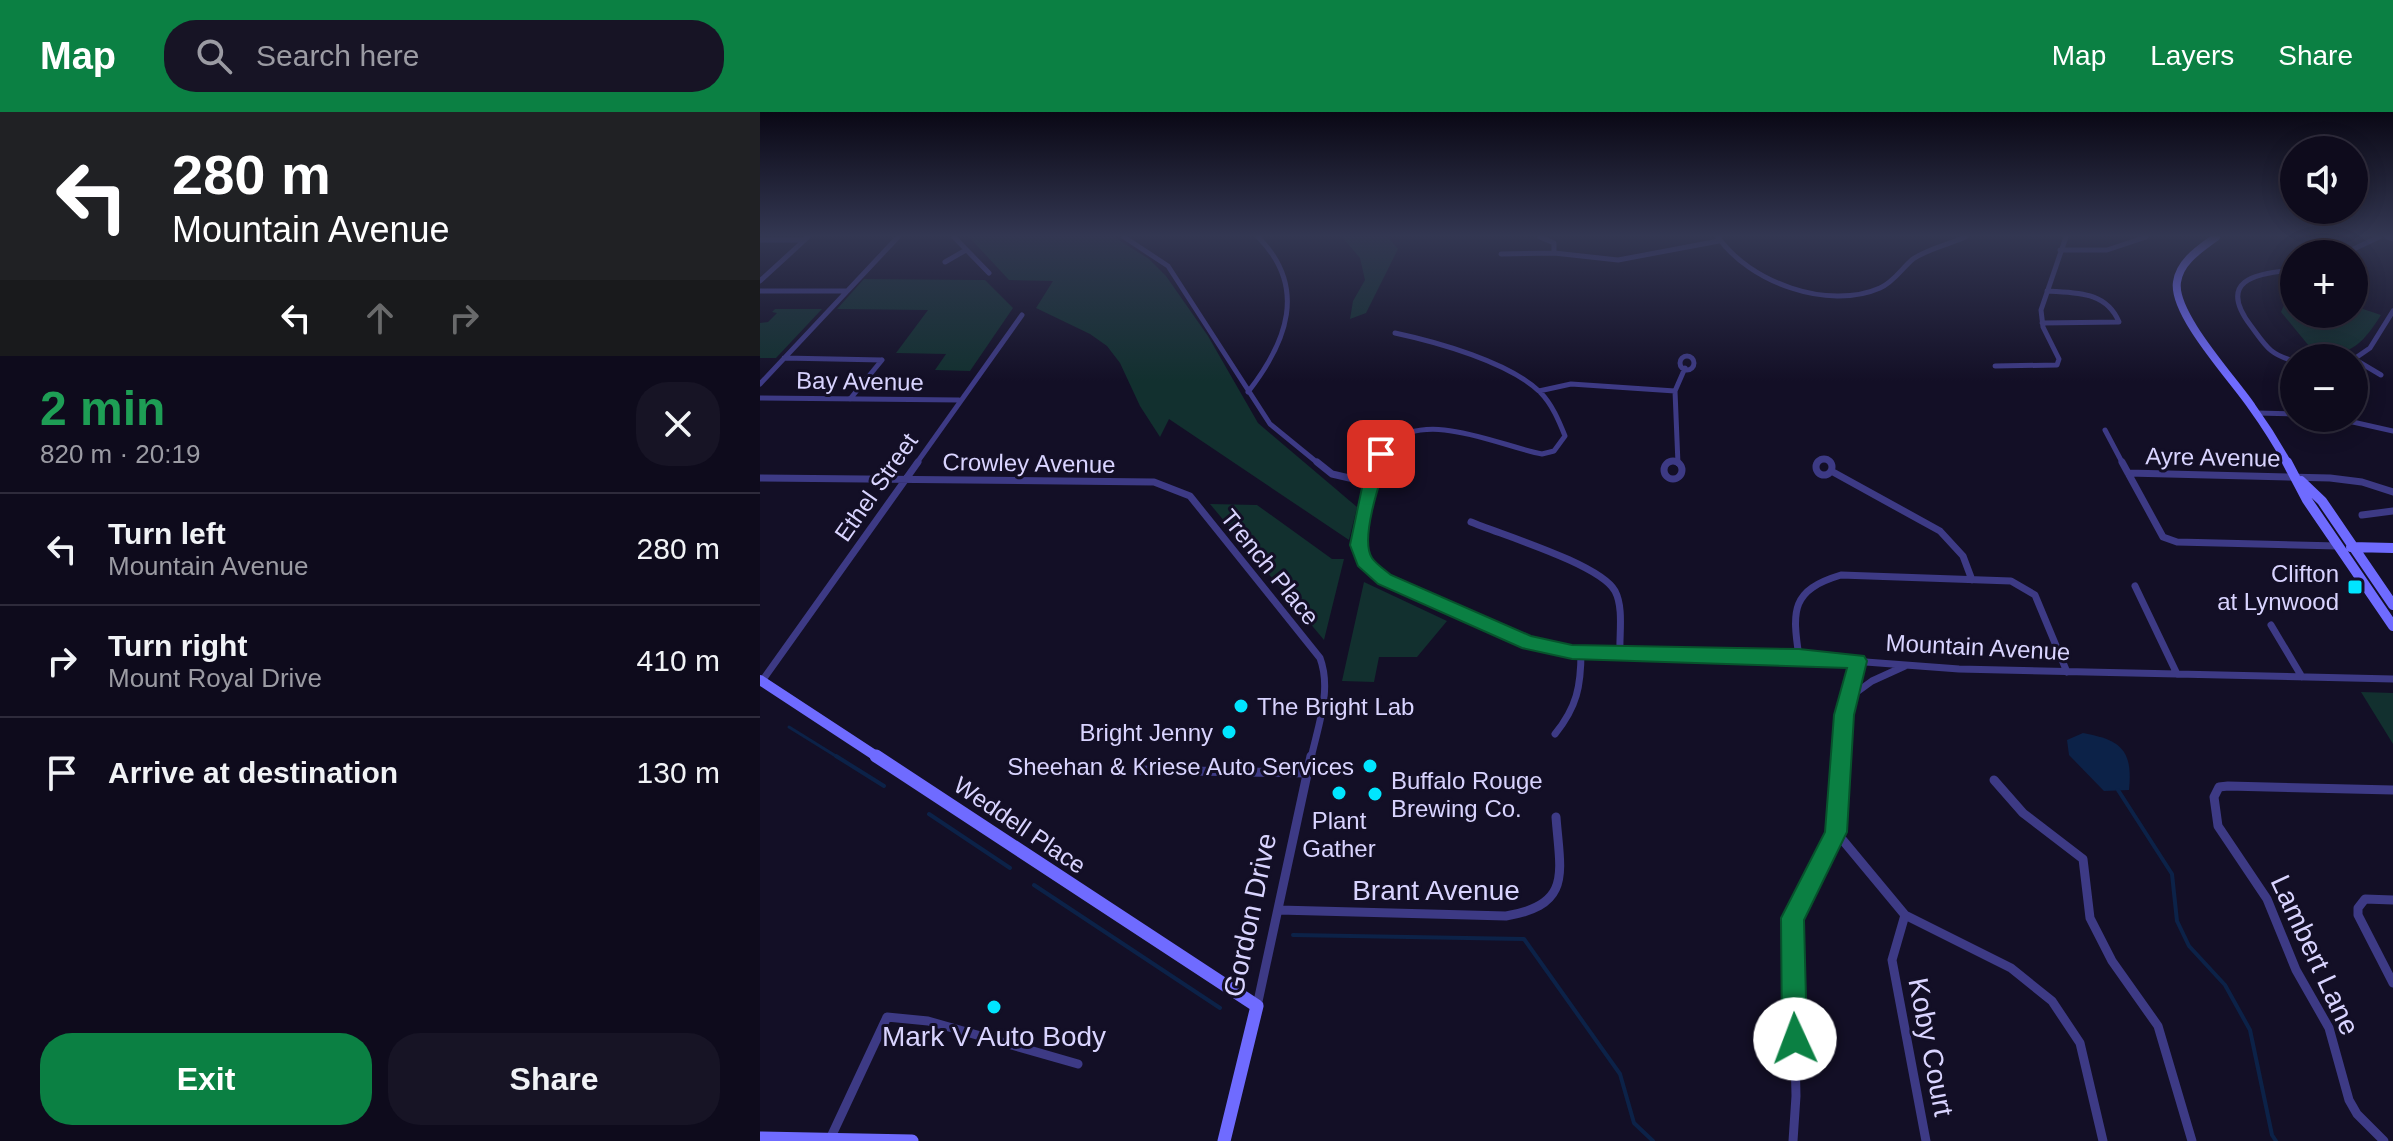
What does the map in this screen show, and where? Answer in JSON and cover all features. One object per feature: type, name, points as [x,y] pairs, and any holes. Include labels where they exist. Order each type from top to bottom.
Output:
[{"type":"main road","points":[[2176,285],[2176,292],[2202,336],[2257,413],[2297,477],[2307,500],[2393,626]]},
{"type":"main road","points":[[2297,477],[2322,501],[2393,605]]},
{"type":"main road","points":[[2338,546],[2393,548]]},
{"type":"main road","name":"Weddell Place","points":[[761,681],[1257,1006]]},
{"type":"main road","name":"Gordon Drive","points":[[1224,1141],[1257,1006]]},
{"type":"main road","points":[[760,1138],[912,1141]]},
{"type":"street","points":[[760,384],[853,285]]},
{"type":"street","points":[[1180,285],[1270,424],[1332,474],[1371,483],[1381,454],[1392,444],[1405,436],[1434,428],[1479,436],[1528,452],[1554,451],[1565,436],[1556,415],[1539,391],[1501,370],[1413,336],[1395,333]]},
{"type":"street","points":[[1248,392],[1270,366],[1278,351],[1288,285]]},
{"type":"street","points":[[1786,285],[1822,294],[1852,294],[1884,285]]},
{"type":"street","points":[[1995,366],[2057,365],[2059,359],[2042,323],[2041,310],[2049,285]]},
{"type":"street","points":[[2240,285],[2235,301],[2273,355],[2280,358]]},
{"type":"street","points":[[760,291],[847,291]]},
{"type":"street","points":[[2042,323],[2119,322],[2109,303],[2101,298],[2047,291]]},
{"type":"street","points":[[2368,349],[2393,311]]},
{"type":"street","name":"Ethel Street","points":[[761,681],[1022,315]]},
{"type":"street","points":[[784,358],[882,360],[850,399]]},
{"type":"street","points":[[2368,367],[2381,375]]},
{"type":"street","points":[[1678,464],[1675,391],[1685,368]]},
{"type":"street","points":[[1539,391],[1571,384],[1675,391]]},
{"type":"street","name":"Bay Avenue","points":[[760,398],[959,400]]},
{"type":"street","points":[[2257,413],[2280,414]]},
{"type":"street","points":[[2368,425],[2393,431]]},
{"type":"street","points":[[2105,430],[2163,537],[2177,542],[2338,546]]},
{"type":"street","points":[[1833,472],[1940,531],[1963,556],[1972,580]]},
{"type":"street","name":"Ayre Avenue","points":[[2128,473],[2297,477],[2378,485],[2393,492]]},
{"type":"street","name":"Crowley Avenue","points":[[760,478],[1154,482]]},
{"type":"street","name":"Trench Place","points":[[1154,482],[1190,496],[1320,658],[1326,674],[1324,699]]},
{"type":"street","name":"Mountain Avenue","points":[[1371,483],[1358,545],[1364,562],[1384,579],[1528,643],[1550,649],[1799,657],[2067,672],[2393,679]]},
{"type":"street","points":[[2362,515],[2393,511]]},
{"type":"street","points":[[1471,522],[1579,565],[1614,588],[1618,604],[1620,653]]},
{"type":"street","points":[[1799,657],[1793,616],[1800,594],[1820,580],[1841,575],[2011,581],[2035,595],[2067,672]]},
{"type":"street","points":[[2135,586],[2177,674]]},
{"type":"street","points":[[2271,625],[2302,677]]},
{"type":"street","points":[[1555,734],[1575,711],[1581,694],[1581,652]]},
{"type":"street","points":[[1793,1141],[1796,1096],[1792,918],[1812,886],[1836,832],[1844,715],[1858,661]]},
{"type":"street","points":[[1850,697],[1872,681],[1907,665]]},
{"type":"street","name":"Gordon Drive","points":[[1257,1006],[1324,699]]},
{"type":"street","points":[[1137,770],[1307,773]]},
{"type":"street","points":[[1994,780],[2023,813],[2083,859],[2090,918],[2112,961],[2158,1026],[2192,1141]]},
{"type":"street","name":"Lambert Lane","points":[[2384,1141],[2364,1124],[2353,1107],[2329,1028],[2296,970],[2262,888],[2218,826],[2214,797],[2219,787],[2393,790]]},
{"type":"street","name":"Brant Avenue","points":[[1279,910],[1506,916],[1535,912],[1550,903],[1558,887],[1556,817]]},
{"type":"street","points":[[1836,832],[1905,915],[2011,968],[2052,1001],[2080,1043],[2103,1141]]},
{"type":"street","points":[[2393,900],[2365,899],[2358,908],[2358,915],[2393,983]]},
{"type":"street","name":"Koby Court","points":[[1905,915],[1892,960],[1926,1141]]},
{"type":"street","points":[[830,1139],[887,1017],[928,1021],[1078,1064]]},
{"type":"green space","points":[[859,285],[990,285],[1013,308],[970,371],[935,370],[946,354],[896,353],[928,310],[837,309]]},
{"type":"green space","points":[[1050,285],[1172,285],[1208,336],[1258,423],[1357,507],[1349,540],[1169,419],[1160,437],[1140,406],[1120,363],[1107,346],[1090,334],[1036,308]]},
{"type":"green space","points":[[1362,285],[1380,285],[1366,313],[1350,319],[1353,301]]},
{"type":"green space","points":[[775,309],[822,309],[776,358],[760,358],[760,323],[768,322],[777,313],[772,312]]},
{"type":"green space","points":[[2368,311],[2381,315],[2357,344],[2307,344],[2294,328],[2368,328]]},
{"type":"green space","points":[[1210,504],[1257,505],[1332,559],[1344,559],[1324,640]]},
{"type":"green space","points":[[1364,582],[1447,621],[1417,657],[1379,657],[1374,682],[1342,681]]},
{"type":"green space","points":[[2361,692],[2393,693],[2393,744]]},
{"type":"water","points":[[2083,733],[2107,739],[2122,749],[2129,765],[2129,790],[2104,791],[2069,755],[2067,740]]},
{"type":"waterway","points":[[789,727],[839,758]]},
{"type":"waterway","points":[[836,756],[884,786]]},
{"type":"waterway","points":[[2118,790],[2172,874],[2177,921],[2189,946],[2225,985],[2250,1030],[2272,1135],[2276,1141]]},
{"type":"waterway","points":[[929,814],[1010,868]]},
{"type":"waterway","points":[[1034,885],[1220,1008]]},
{"type":"waterway","points":[[1293,935],[1524,939],[1620,1074],[1634,1123],[1653,1141]]},
{"type":"place","name":"Clifton at Lynwood","points":[[2355,587]]},
{"type":"place","name":"The Bright Lab","points":[[1241,706]]},
{"type":"place","name":"Bright Jenny","points":[[1229,732]]},
{"type":"place","name":"Sheehan & Kriese Auto Services","points":[[1370,766]]},
{"type":"place","name":"Plant Gather","points":[[1339,793]]},
{"type":"place","name":"Buffalo Rouge Brewing Co.","points":[[1375,794]]},
{"type":"place","name":"Mark V Auto Body","points":[[994,1007]]},
{"type":"route","points":[[1381,454],[1371,483],[1358,545],[1364,562],[1384,579],[1528,643],[1572,652],[1858,661],[1844,715],[1836,832],[1812,886],[1792,918],[1795,1039]]}]
